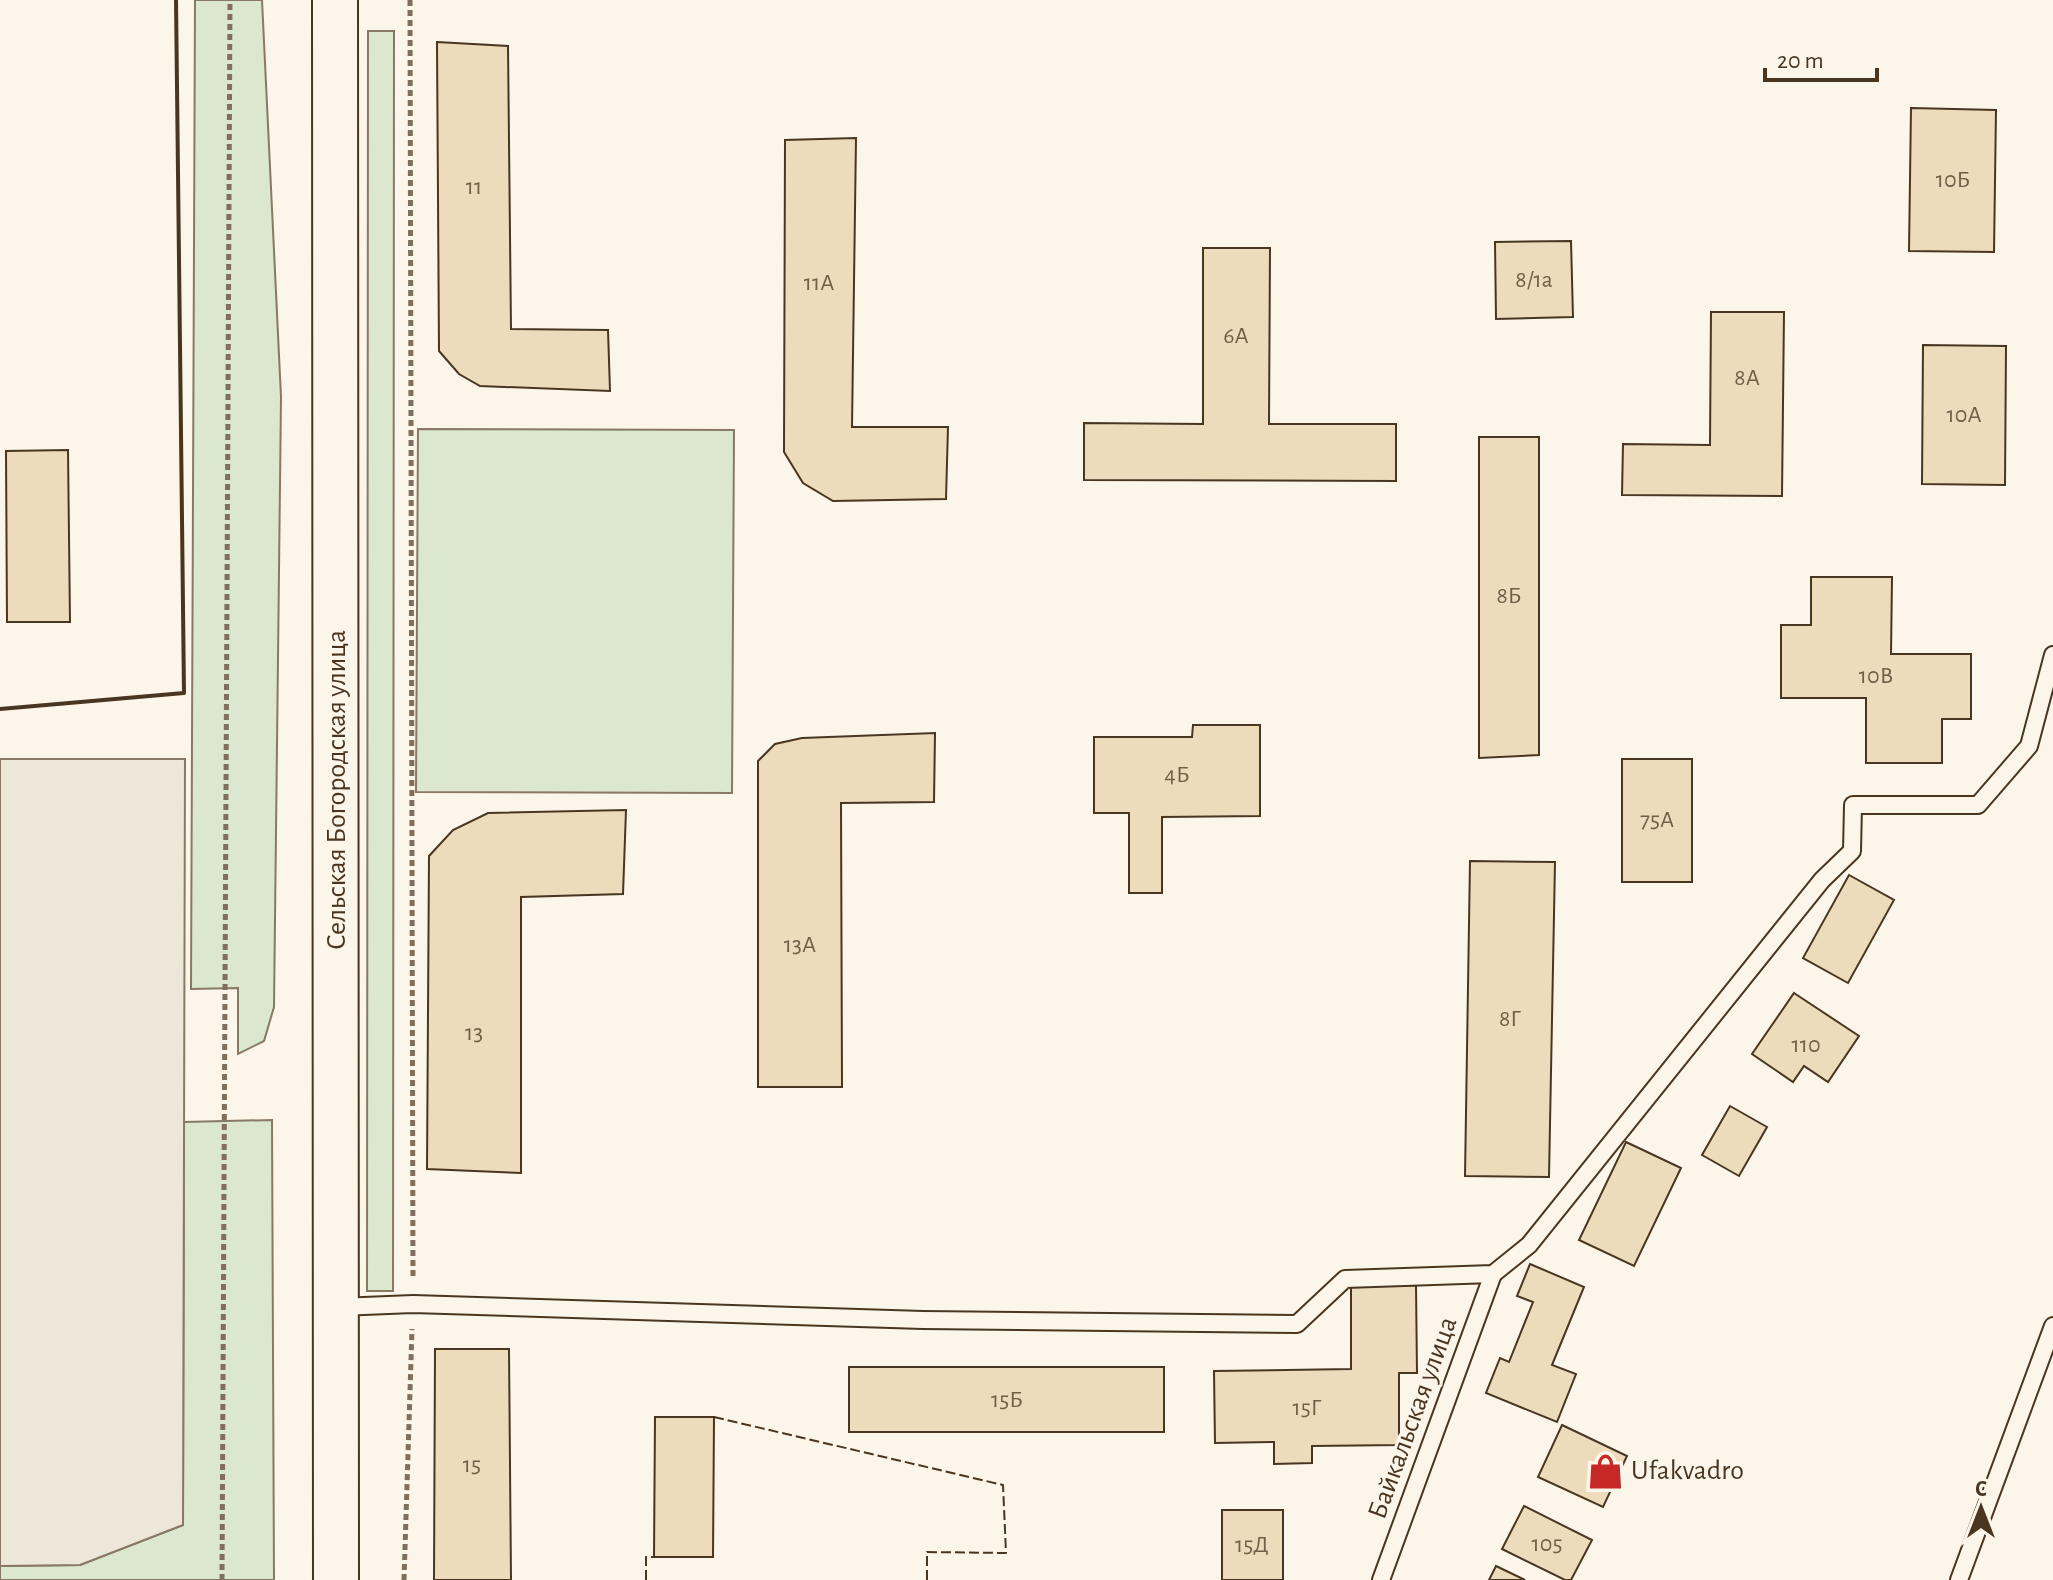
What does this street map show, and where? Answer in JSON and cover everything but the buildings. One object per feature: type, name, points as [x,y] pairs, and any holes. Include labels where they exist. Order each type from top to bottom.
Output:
[{"type":"main road","name":"Сельская Богородская улица","points":[[335,0],[336,1580]]},
{"type":"lane","points":[[337,1307],[413,1304],[923,1320],[1297,1324],[1345,1279],[1493,1274],[1529,1245],[1822,880],[1852,851],[1853,805],[1978,805],[2029,746],[2053,655]]},
{"type":"lane","name":"Байкальская улица","points":[[1381,1580],[1493,1274]]},
{"type":"lane","points":[[1959,1580],[2053,1326]]},
{"type":"path","points":[[222,1580],[230,0]]},
{"type":"path","points":[[404,1580],[413,1304],[410,0]]},
{"type":"green space","points":[[195,0],[262,0],[281,397],[274,1007],[264,1041],[238,1054],[238,988],[191,989]]},
{"type":"green space","points":[[368,31],[394,31],[393,1291],[367,1291]]},
{"type":"green space","points":[[418,429],[734,430],[732,793],[416,792]]},
{"type":"green space","points":[[272,1120],[274,1580],[0,1580],[0,1566],[80,1565],[183,1525],[184,1122]]},
{"type":"shaded area","points":[[0,759],[185,759],[183,1525],[80,1565],[0,1566]]},
{"type":"fence","points":[[714,1417],[1003,1485],[1006,1553],[927,1552],[927,1580]]},
{"type":"fence","points":[[646,1580],[646,1557],[654,1557]]},
{"type":"wall","points":[[0,709],[184,693],[176,0]]},
{"type":"place","name":"Ufakvadro","points":[[1605,1471]]}]
